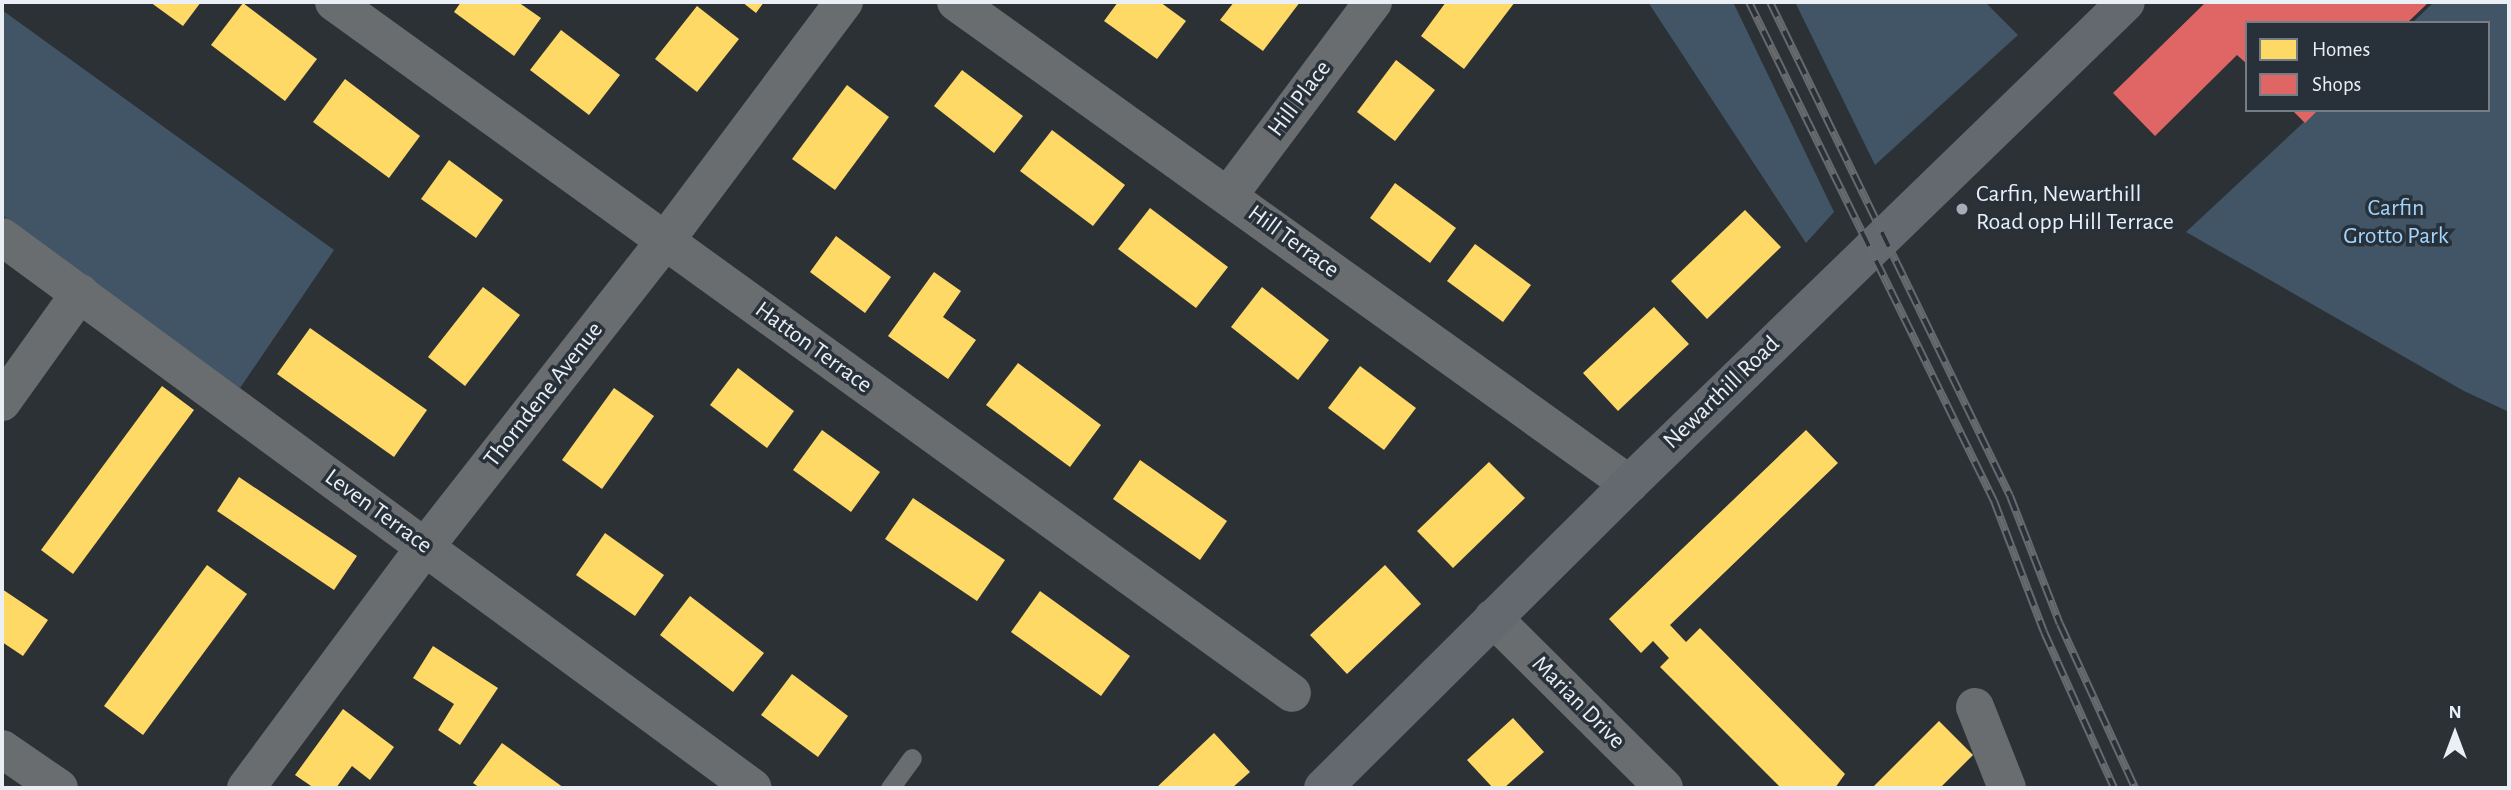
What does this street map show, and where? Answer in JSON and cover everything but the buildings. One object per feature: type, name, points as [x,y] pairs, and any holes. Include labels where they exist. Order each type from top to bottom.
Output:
[{"type":"main road","name":"Newarthill Road","points":[[1323,788],[1629,484],[1954,172],[2126,2]]},
{"type":"street","name":"Hatton Terrace","points":[[334,2],[1292,693]]},
{"type":"street","name":"Thorndene Avenue","points":[[246,788],[425,547],[665,241],[844,2]]},
{"type":"street","name":"Hill Terrace","points":[[956,2],[1629,484]]},
{"type":"street","name":"Hill Place","points":[[1228,196],[1373,2]]},
{"type":"street","name":"Leven Terrace","points":[[2,237],[753,788]]},
{"type":"street","points":[[2,402],[80,293]]},
{"type":"street","name":"Marian Drive","points":[[1493,618],[1664,788]]},
{"type":"street","points":[[1975,707],[2007,788]]},
{"type":"street","points":[[2,749],[59,788]]},
{"type":"lane","points":[[890,788],[912,758]]},
{"type":"green space","points":[[1648,2],[1733,2],[1834,212],[1806,243]]},
{"type":"green space","points":[[1795,2],[1985,2],[2018,35],[1875,165]]},
{"type":"green space","name":"Carfin Grotto Park","points":[[2434,2],[2509,2],[2509,412],[2464,391],[2186,232],[2315,112],[2490,112],[2490,21],[2414,21]]},
{"type":"green space","points":[[2,10],[334,250],[240,388],[2,215]]},
{"type":"railway","points":[[1749,2],[1994,501],[2044,632],[2114,788]]},
{"type":"railway","points":[[1770,2],[2010,496],[2060,624],[2135,788]]},
{"type":"place","name":"Carfin, Newarthill Road opp Hill Terrace","points":[[1962,209]]}]
